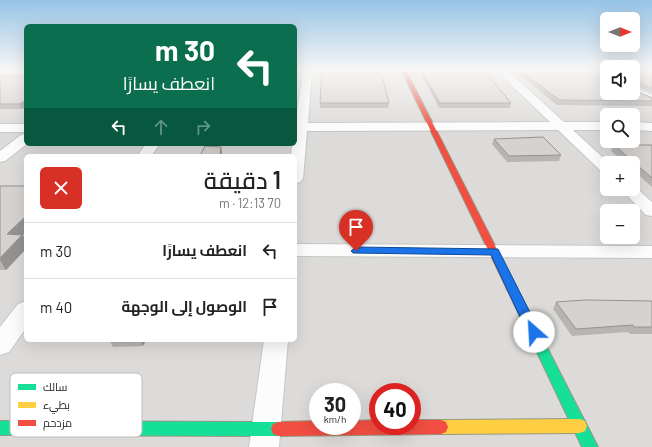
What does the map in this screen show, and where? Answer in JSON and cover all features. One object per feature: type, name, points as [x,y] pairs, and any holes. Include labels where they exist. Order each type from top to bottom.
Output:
[{"type":"street","points":[[297,144],[298,127],[304,90]]},
{"type":"street","points":[[413,90],[590,447]]},
{"type":"street","points":[[523,90],[600,162]]},
{"type":"street","points":[[640,93],[652,100]]},
{"type":"street","points":[[298,127],[600,126]]},
{"type":"street","points":[[640,126],[652,127]]},
{"type":"street","points":[[0,128],[24,128]]},
{"type":"street","points":[[0,158],[24,140]]},
{"type":"street","points":[[636,196],[652,211]]},
{"type":"street","points":[[297,250],[652,252]]},
{"type":"street","points":[[0,345],[24,313]]},
{"type":"street","points":[[265,438],[276,342]]},
{"type":"street","points":[[142,433],[265,438],[580,426]]},
{"type":"street","points":[[0,428],[10,428]]},
{"type":"shaded area","points":[[0,90],[24,90],[24,146],[297,146],[297,90],[600,90],[600,100],[640,100],[640,90],[652,90],[652,447],[0,447]]},
{"type":"building","points":[[0,90],[24,90],[24,101],[19,104],[0,104]]},
{"type":"building","points":[[321,90],[386,90],[389,103],[320,103]]},
{"type":"building","points":[[432,90],[500,90],[511,103],[440,103]]},
{"type":"building","points":[[546,90],[600,90],[600,100],[640,100],[640,93],[652,98],[652,101],[559,100]]},
{"type":"building","points":[[543,137],[561,155],[509,156],[494,139]]},
{"type":"building","points":[[640,145],[652,145],[652,178],[640,168],[640,156],[627,156],[617,148],[640,148]]},
{"type":"building","points":[[205,146],[221,147],[220,154],[201,154]]},
{"type":"building","points":[[0,186],[24,186],[24,218],[7,234],[22,235],[0,258]]},
{"type":"building","points":[[585,300],[652,301],[652,327],[634,327],[633,325],[576,329],[556,302]]},
{"type":"traffic: fast","points":[[511,287],[590,447]]},
{"type":"traffic: fast","points":[[0,428],[10,428]]},
{"type":"traffic: fast","points":[[142,429],[278,429]]},
{"type":"traffic: slow","points":[[441,427],[580,426]]},
{"type":"traffic: jam","points":[[413,90],[511,287]]},
{"type":"traffic: jam","points":[[278,429],[441,427]]},
{"type":"route","points":[[356,251],[494,251],[534,332]]}]
